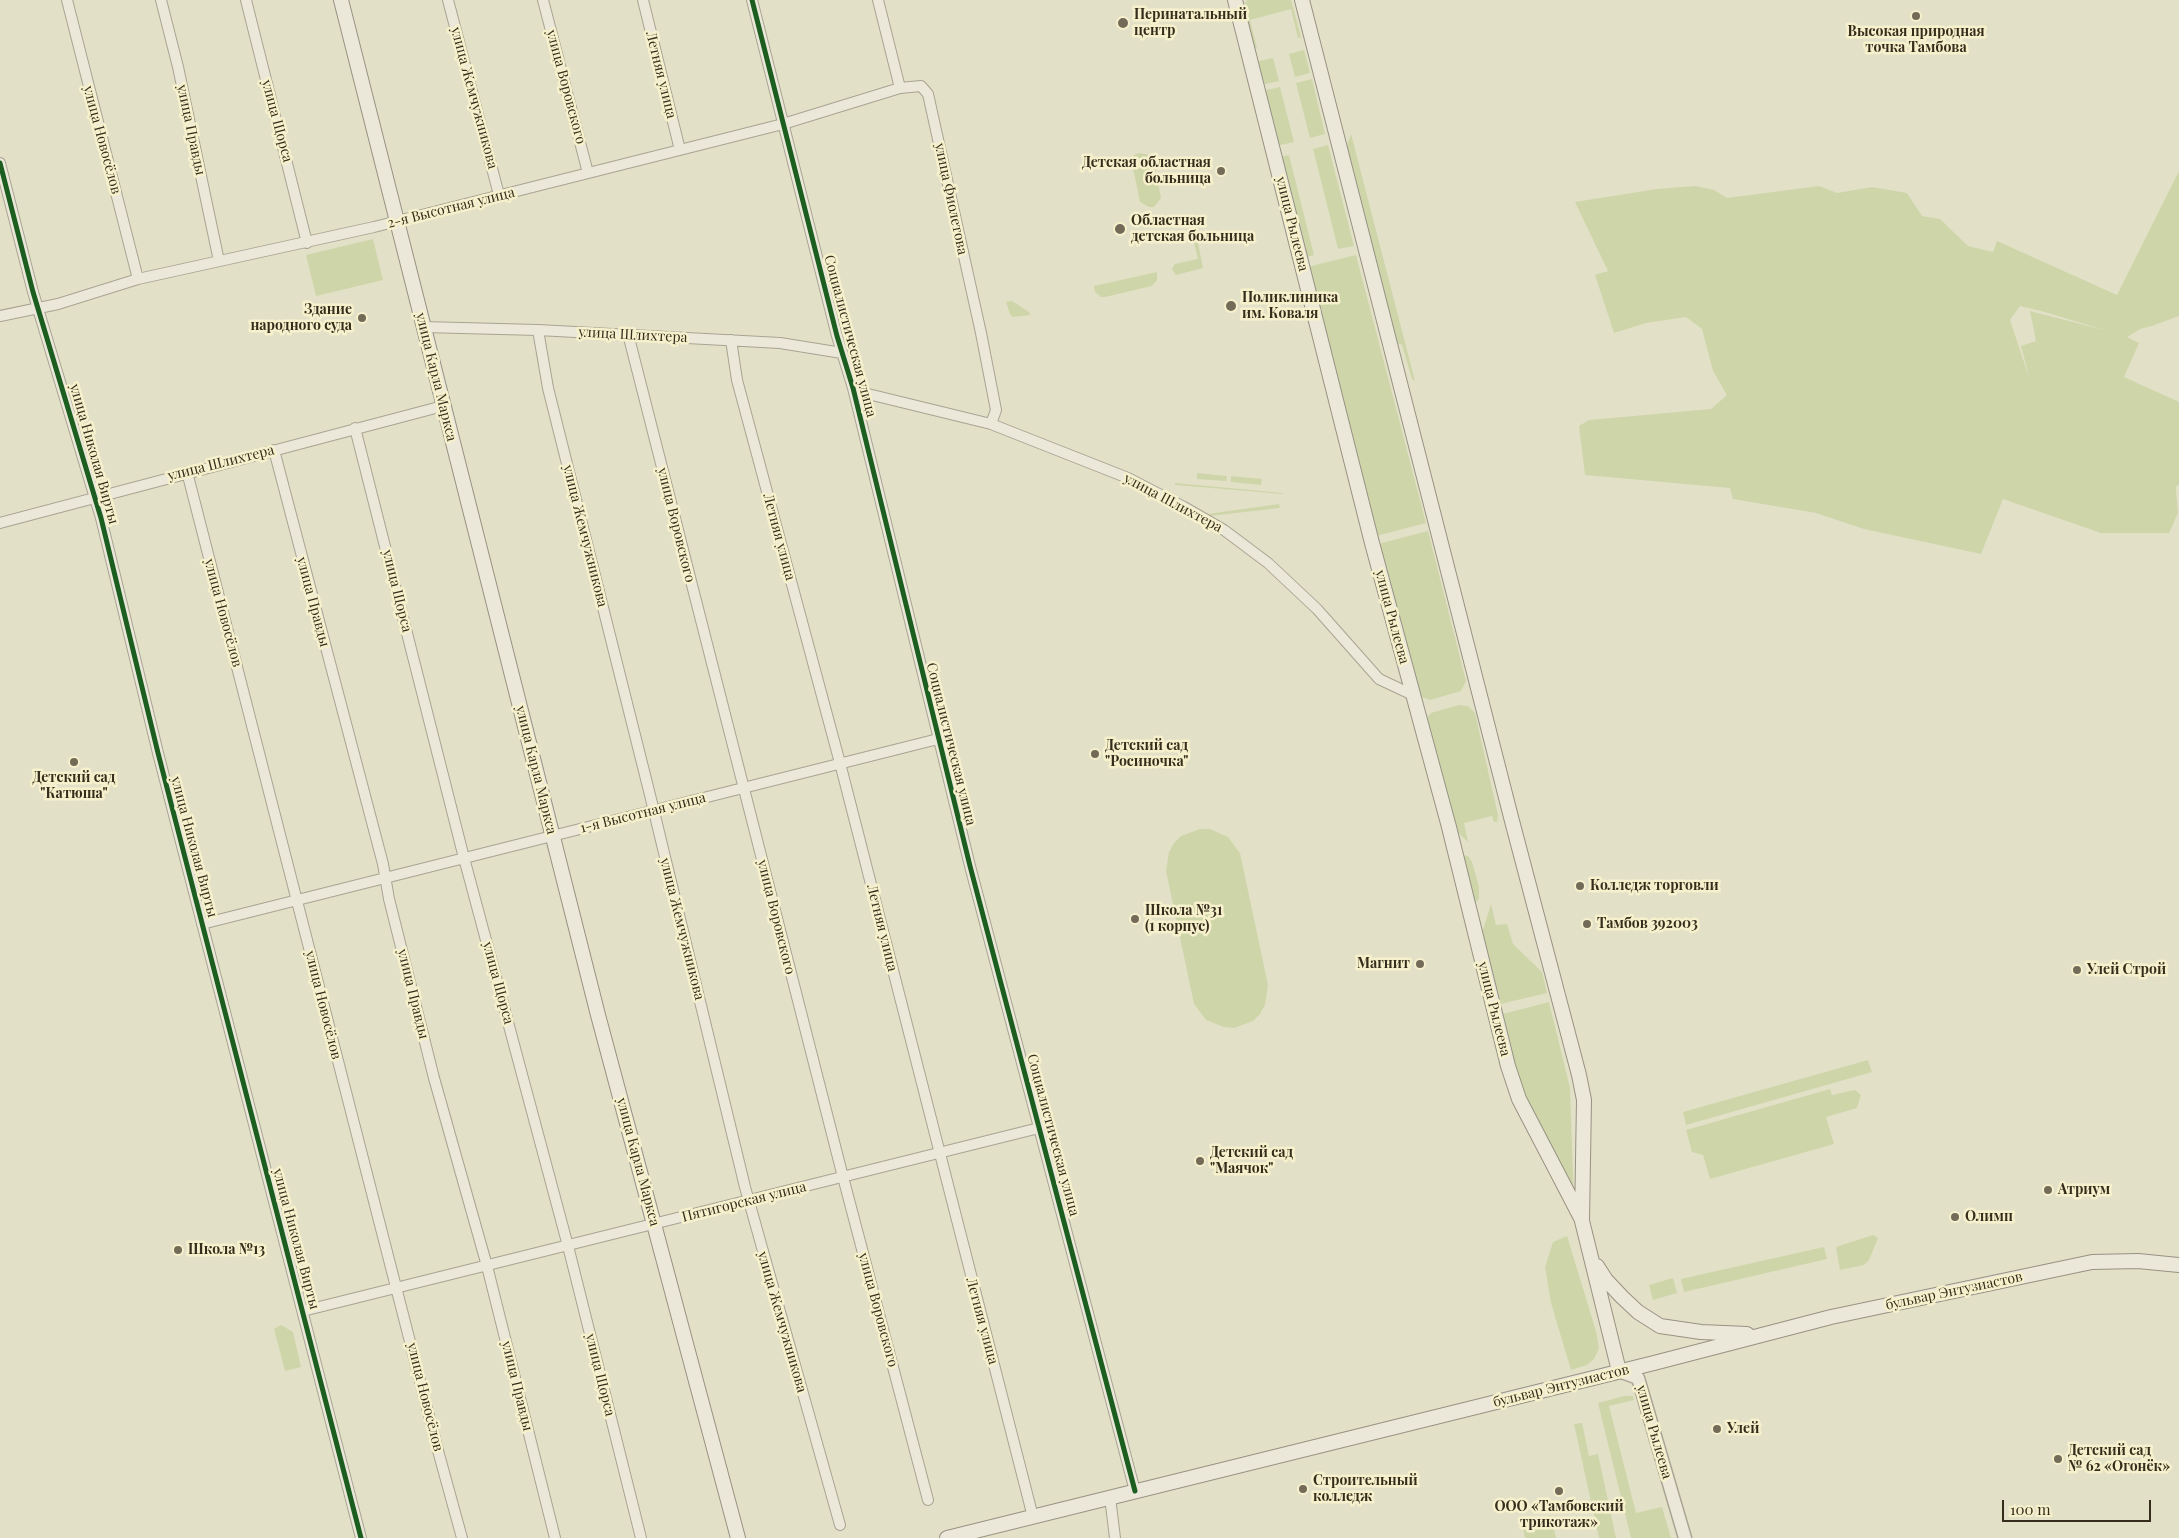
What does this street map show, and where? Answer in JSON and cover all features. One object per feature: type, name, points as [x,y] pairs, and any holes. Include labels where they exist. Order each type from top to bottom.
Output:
[{"type":"main road","name":"улица Карла Маркса","points":[[341,0],[598,1015],[738,1538]]},
{"type":"main road","name":"улица Рылеева","points":[[1235,0],[1372,543],[1451,836],[1508,1066],[1519,1099],[1582,1221]]},
{"type":"main road","name":"улица Рылеева","points":[[1302,0],[1512,821],[1579,1075],[1584,1100],[1582,1221],[1619,1371]]},
{"type":"main road","points":[[1589,1252],[1606,1280],[1622,1297],[1638,1312],[1660,1326],[1701,1332],[1764,1335]]},
{"type":"main road","name":"бульвар Энтузиастов","points":[[947,1538],[1830,1317],[2092,1262],[2138,1261],[2179,1265]]},
{"type":"street","name":"улица Новосёлов","points":[[67,0],[138,279]]},
{"type":"street","name":"улица Правды","points":[[161,0],[178,67],[219,261]]},
{"type":"street","name":"улица Щорса","points":[[246,0],[307,242]]},
{"type":"street","name":"улица Жемчужникова","points":[[448,0],[499,195]]},
{"type":"street","name":"улица Воровского","points":[[543,0],[588,173]]},
{"type":"street","name":"Летняя улица","points":[[643,0],[680,150]]},
{"type":"street","name":"Социалистическая улица","points":[[752,0],[842,353],[853,388],[938,739],[1135,1491]]},
{"type":"street","points":[[878,0],[900,88]]},
{"type":"street","name":"улица Фиолетова","points":[[900,88],[921,86],[928,94],[996,410],[991,424]]},
{"type":"street","name":"2-я Высотная улица","points":[[0,316],[58,304],[138,279],[397,221],[783,124],[900,88]]},
{"type":"street","name":"улица Николая Вирты","points":[[0,163],[38,307],[94,497],[202,924],[362,1538]]},
{"type":"street","name":"улица Шлихтера","points":[[423,327],[628,334],[780,343],[842,353]]},
{"type":"street","name":"улица Жемчужникова","points":[[538,330],[548,388],[654,810],[748,1201],[840,1526]]},
{"type":"street","name":"улица Воровского","points":[[628,334],[843,1177],[928,1500]]},
{"type":"street","name":"Летняя улица","points":[[731,340],[738,380],[840,763],[1033,1517]]},
{"type":"street","name":"улица Шлихтера","points":[[853,388],[876,396],[991,424],[1128,478],[1184,506],[1224,530],[1268,563],[1317,609],[1379,679],[1413,695]]},
{"type":"street","name":"улица Шлихтера","points":[[0,523],[187,472],[443,406]]},
{"type":"street","name":"улица Щорса","points":[[355,428],[464,858],[568,1246],[641,1538]]},
{"type":"street","name":"улица Правды","points":[[274,450],[385,878],[434,1078],[487,1266],[555,1538]]},
{"type":"street","name":"улица Новосёлов","points":[[187,472],[462,1538]]},
{"type":"street","name":"1-я Высотная улица","points":[[202,924],[938,739]]},
{"type":"street","name":"Пятигорская улица","points":[[303,1311],[1039,1128]]},
{"type":"street","name":"улица Рылеева","points":[[1619,1371],[1638,1378],[1685,1538]]},
{"type":"street","points":[[1110,1497],[1115,1538]]},
{"type":"green space","points":[[1247,0],[1291,0],[1301,37],[1298,38],[1291,9],[1250,20],[1257,48],[1252,49],[1243,7]]},
{"type":"green space","points":[[1304,50],[1310,73],[1295,77],[1289,54]]},
{"type":"green space","points":[[1273,58],[1279,81],[1261,85],[1255,62]]},
{"type":"green space","points":[[1312,79],[1325,134],[1310,138],[1296,83]]},
{"type":"green space","points":[[1280,87],[1294,142],[1276,146],[1263,91]]},
{"type":"green space","points":[[1351,134],[1415,381],[1412,379],[1402,345],[1395,342],[1346,148]]},
{"type":"green space","points":[[1328,145],[1354,246],[1338,249],[1313,149]]},
{"type":"green space","points":[[1139,153],[1150,155],[1153,158],[1161,198],[1154,207],[1149,207],[1140,202],[1132,163],[1134,155]]},
{"type":"green space","points":[[1289,155],[1314,255],[1304,258],[1279,157]]},
{"type":"green space","points":[[2179,171],[2179,316],[2140,329],[2127,337],[2139,343],[2124,377],[2179,402],[2179,485],[2176,486],[2178,513],[2169,533],[2101,533],[2003,499],[1981,554],[1864,529],[1816,513],[1733,499],[1730,488],[1585,475],[1579,426],[1589,420],[1711,409],[1727,395],[1713,371],[1702,329],[1686,317],[1646,323],[1614,333],[1595,275],[1608,271],[1575,202],[1657,189],[1695,186],[1714,190],[1727,198],[1819,186],[1837,193],[1872,187],[1907,193],[1922,216],[1940,219],[1968,246],[1993,252],[1997,241],[2117,295]],"holes":[[[2020,306],[2108,331],[2030,311],[2036,341],[2021,346],[2030,380],[2010,320]]]},
{"type":"green space","points":[[1197,238],[1203,268],[1176,275],[1172,269],[1175,264],[1198,259],[1193,239]]},
{"type":"green space","points":[[373,239],[383,280],[316,296],[306,255]]},
{"type":"green space","points":[[1356,255],[1426,523],[1376,536],[1307,267]]},
{"type":"green space","points":[[1157,272],[1157,280],[1152,286],[1105,297],[1101,297],[1095,292],[1094,286]]},
{"type":"green space","points":[[1012,301],[1029,312],[1030,315],[1013,317],[1006,302]]},
{"type":"green space","points":[[1197,473],[1227,476],[1226,481],[1197,479]]},
{"type":"green space","points":[[1231,476],[1262,479],[1261,485],[1231,482]]},
{"type":"green space","points":[[1175,483],[1283,493],[1283,494],[1175,485]]},
{"type":"green space","points":[[1279,504],[1280,508],[1209,516],[1207,514]]},
{"type":"green space","points":[[1428,531],[1466,681],[1461,691],[1430,700],[1419,696],[1378,544]]},
{"type":"green space","points":[[1459,705],[1468,706],[1475,713],[1498,815],[1497,822],[1494,822],[1492,816],[1464,823],[1468,842],[1454,829],[1425,720],[1431,713]]},
{"type":"green space","points":[[1200,829],[1210,829],[1228,837],[1240,853],[1268,985],[1265,1005],[1260,1014],[1253,1021],[1234,1028],[1224,1027],[1206,1020],[1194,1004],[1166,871],[1169,852],[1174,843],[1181,836]]},
{"type":"green space","points":[[1460,855],[1468,856],[1472,862],[1479,887],[1479,899],[1473,905]]},
{"type":"green space","points":[[1491,904],[1496,925],[1507,924],[1513,944],[1542,972],[1547,993],[1496,1005],[1482,933]]},
{"type":"green space","points":[[1549,1002],[1570,1088],[1574,1203],[1521,1093],[1499,1015]]},
{"type":"green space","points":[[1868,1060],[1872,1072],[1686,1125],[1683,1112]]},
{"type":"green space","points":[[1830,1089],[1832,1095],[1855,1090],[1861,1095],[1857,1108],[1826,1117],[1834,1144],[1710,1179],[1703,1155],[1692,1152],[1686,1130]]},
{"type":"green space","points":[[1873,1235],[1878,1238],[1869,1260],[1864,1265],[1840,1270],[1836,1247]]},
{"type":"green space","points":[[1567,1236],[1596,1331],[1599,1348],[1594,1359],[1587,1365],[1571,1370],[1551,1303],[1545,1267],[1553,1242]]},
{"type":"green space","points":[[1824,1247],[1827,1259],[1684,1292],[1681,1279]]},
{"type":"green space","points":[[1673,1278],[1677,1293],[1653,1300],[1649,1285]]},
{"type":"green space","points":[[281,1325],[293,1332],[301,1367],[285,1371],[274,1329]]},
{"type":"green space","points":[[1624,1396],[1633,1396],[1634,1400],[1609,1406],[1636,1513],[1662,1507],[1671,1538],[1631,1538],[1598,1403]]},
{"type":"green space","points":[[1582,1423],[1589,1456],[1598,1454],[1616,1538],[1599,1538],[1574,1424]]},
{"type":"green space","points":[[1551,1516],[1556,1538],[1525,1538],[1522,1522]]},
{"type":"cycle path","points":[[752,0],[837,336],[853,388],[970,866],[1135,1491]]},
{"type":"cycle path","points":[[0,163],[33,292],[101,518],[158,753],[361,1538]]},
{"type":"place","name":"Высокая природная точка Тамбова","points":[[1916,16]]},
{"type":"place","name":"Перинатальный центр","points":[[1123,23]]},
{"type":"place","name":"Детская областная больница","points":[[1221,171]]},
{"type":"place","name":"Областная детская больница","points":[[1120,229]]},
{"type":"place","name":"Поликлиника им. Коваля","points":[[1231,306]]},
{"type":"place","name":"Здание народного суда","points":[[362,318]]},
{"type":"place","name":"Детский сад \"Росиночка\"","points":[[1095,754]]},
{"type":"place","name":"Детский сад \"Катюша\"","points":[[74,762]]},
{"type":"place","name":"Колледж торговли","points":[[1580,886]]},
{"type":"place","name":"Школа №31 (1 корпус)","points":[[1135,919]]},
{"type":"place","name":"Тамбов 392003","points":[[1587,924]]},
{"type":"place","name":"Магнит","points":[[1420,964]]},
{"type":"place","name":"Улей Строй","points":[[2077,970]]},
{"type":"place","name":"Детский сад \"Маячок\"","points":[[1200,1161]]},
{"type":"place","name":"Атриум","points":[[2048,1190]]},
{"type":"place","name":"Олимп","points":[[1955,1217]]},
{"type":"place","name":"Школа №13","points":[[178,1250]]},
{"type":"place","name":"Улей","points":[[1717,1429]]},
{"type":"place","name":"Детский сад № 62 «Огонёк»","points":[[2058,1459]]},
{"type":"place","name":"Строительный колледж","points":[[1303,1489]]},
{"type":"place","name":"ООО «Тамбовский трикотаж»","points":[[1559,1491]]}]
